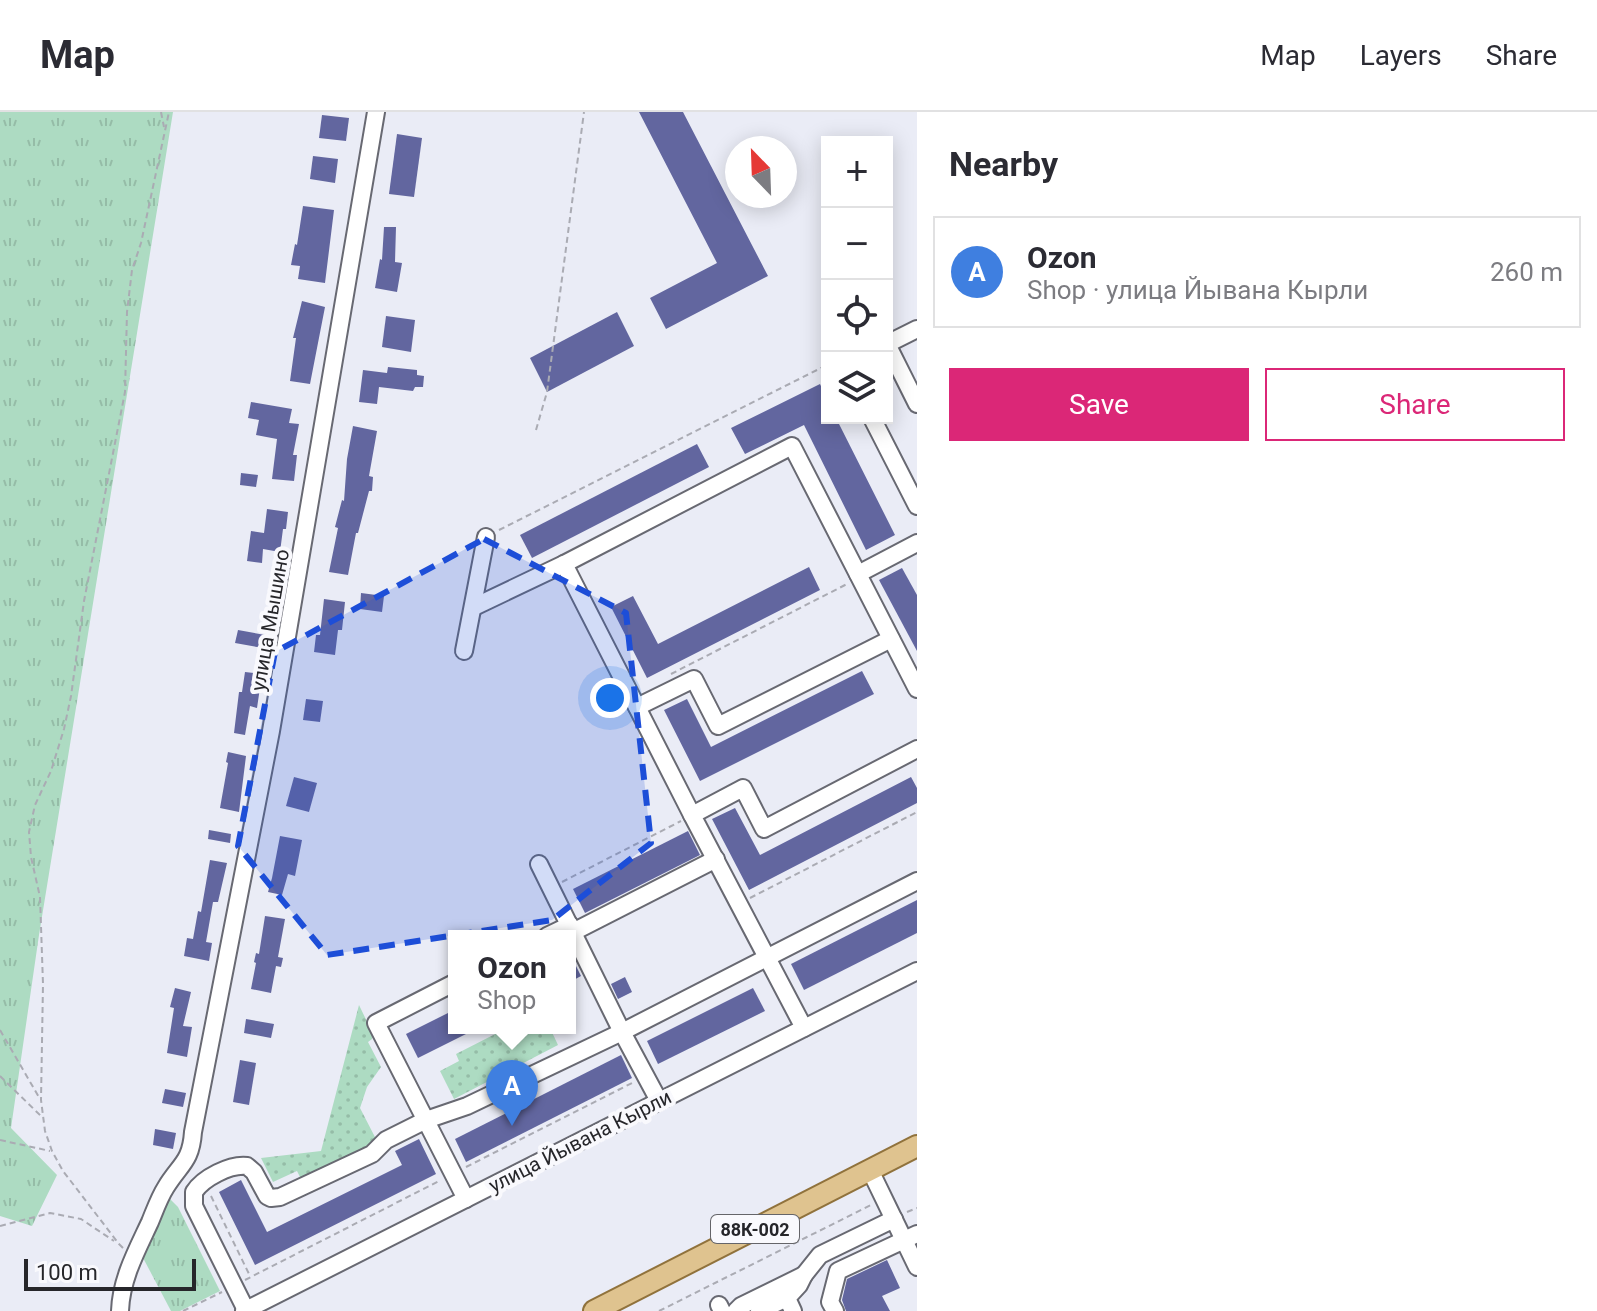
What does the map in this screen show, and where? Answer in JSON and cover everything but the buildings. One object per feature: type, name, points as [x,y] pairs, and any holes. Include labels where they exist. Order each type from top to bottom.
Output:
[{"type":"main road","name":"88К-002","points":[[594,1311],[917,1146]]},
{"type":"street","name":"улица Мышино","points":[[120,1311],[135,1255],[166,1188],[190,1152],[276,700],[376,112]]},
{"type":"street","points":[[893,341],[917,329]]},
{"type":"street","points":[[891,352],[917,404]]},
{"type":"street","points":[[875,424],[917,506]]},
{"type":"street","points":[[476,606],[792,446],[917,689]]},
{"type":"street","points":[[464,651],[486,537]]},
{"type":"street","points":[[859,576],[917,543]]},
{"type":"street","points":[[564,564],[804,1028]]},
{"type":"street","points":[[637,707],[694,679],[718,726],[891,639]]},
{"type":"street","points":[[692,815],[743,788],[764,829],[917,749]]},
{"type":"street","points":[[565,930],[716,859]]},
{"type":"street","points":[[539,864],[571,928]]},
{"type":"street","points":[[245,1310],[194,1206],[194,1192],[204,1181],[235,1166],[247,1166],[254,1172],[267,1196],[280,1197],[372,1154],[386,1140],[426,1120],[467,1106],[622,1032],[917,881]]},
{"type":"street","points":[[576,938],[659,1101]]},
{"type":"street","name":"улица Йывана Кырли","points":[[245,1310],[917,971]]},
{"type":"street","points":[[448,986],[376,1023],[466,1199]]},
{"type":"street","points":[[870,1170],[894,1219],[910,1237],[917,1267]]},
{"type":"street","points":[[759,1311],[790,1304],[804,1275],[820,1255],[894,1219]]},
{"type":"street","points":[[835,1311],[830,1302],[838,1271],[910,1237]]},
{"type":"street","points":[[736,1311],[804,1275]]},
{"type":"path","points":[[161,112],[165,130]]},
{"type":"path","points":[[119,1244],[63,1171],[52,1151],[44,1119],[41,1100],[43,984],[40,897],[29,832],[35,805],[51,771],[64,729],[71,696],[84,601],[125,392],[127,312],[132,270],[141,243],[169,112]]},
{"type":"path","points":[[536,430],[547,392],[584,112]]},
{"type":"path","points":[[486,537],[821,368]]},
{"type":"path","points":[[671,674],[859,576]]},
{"type":"path","points":[[739,904],[917,812]]},
{"type":"path","points":[[551,888],[692,815]]},
{"type":"path","points":[[0,1030],[41,1100]]},
{"type":"path","points":[[0,1076],[44,1119]]},
{"type":"path","points":[[183,1311],[645,1076]]},
{"type":"path","points":[[0,1140],[52,1151]]},
{"type":"path","points":[[204,1181],[251,1277]]},
{"type":"path","points":[[659,1311],[884,1198]]},
{"type":"path","points":[[0,1226],[50,1213],[81,1219],[135,1255]]},
{"type":"highlighted area","points":[[484,539],[626,613],[651,843],[552,920],[327,955],[238,846],[275,652]]},
{"type":"green space","points":[[0,112],[173,112],[39,935],[11,1128],[57,1175],[32,1226],[0,1216]]},
{"type":"green space","points":[[359,1005],[373,1034],[368,1042],[381,1067],[367,1087],[360,1108],[377,1141],[301,1179],[297,1171],[273,1182],[261,1158],[321,1151]]},
{"type":"green space","points":[[495,1034],[553,1034],[558,1045],[454,1099],[440,1071],[459,1061],[456,1054]]},
{"type":"green space","points":[[170,1199],[178,1207],[220,1291],[180,1311],[171,1311],[141,1254],[165,1202]]},
{"type":"place","name":"Ozon","points":[[512,1126]]}]
